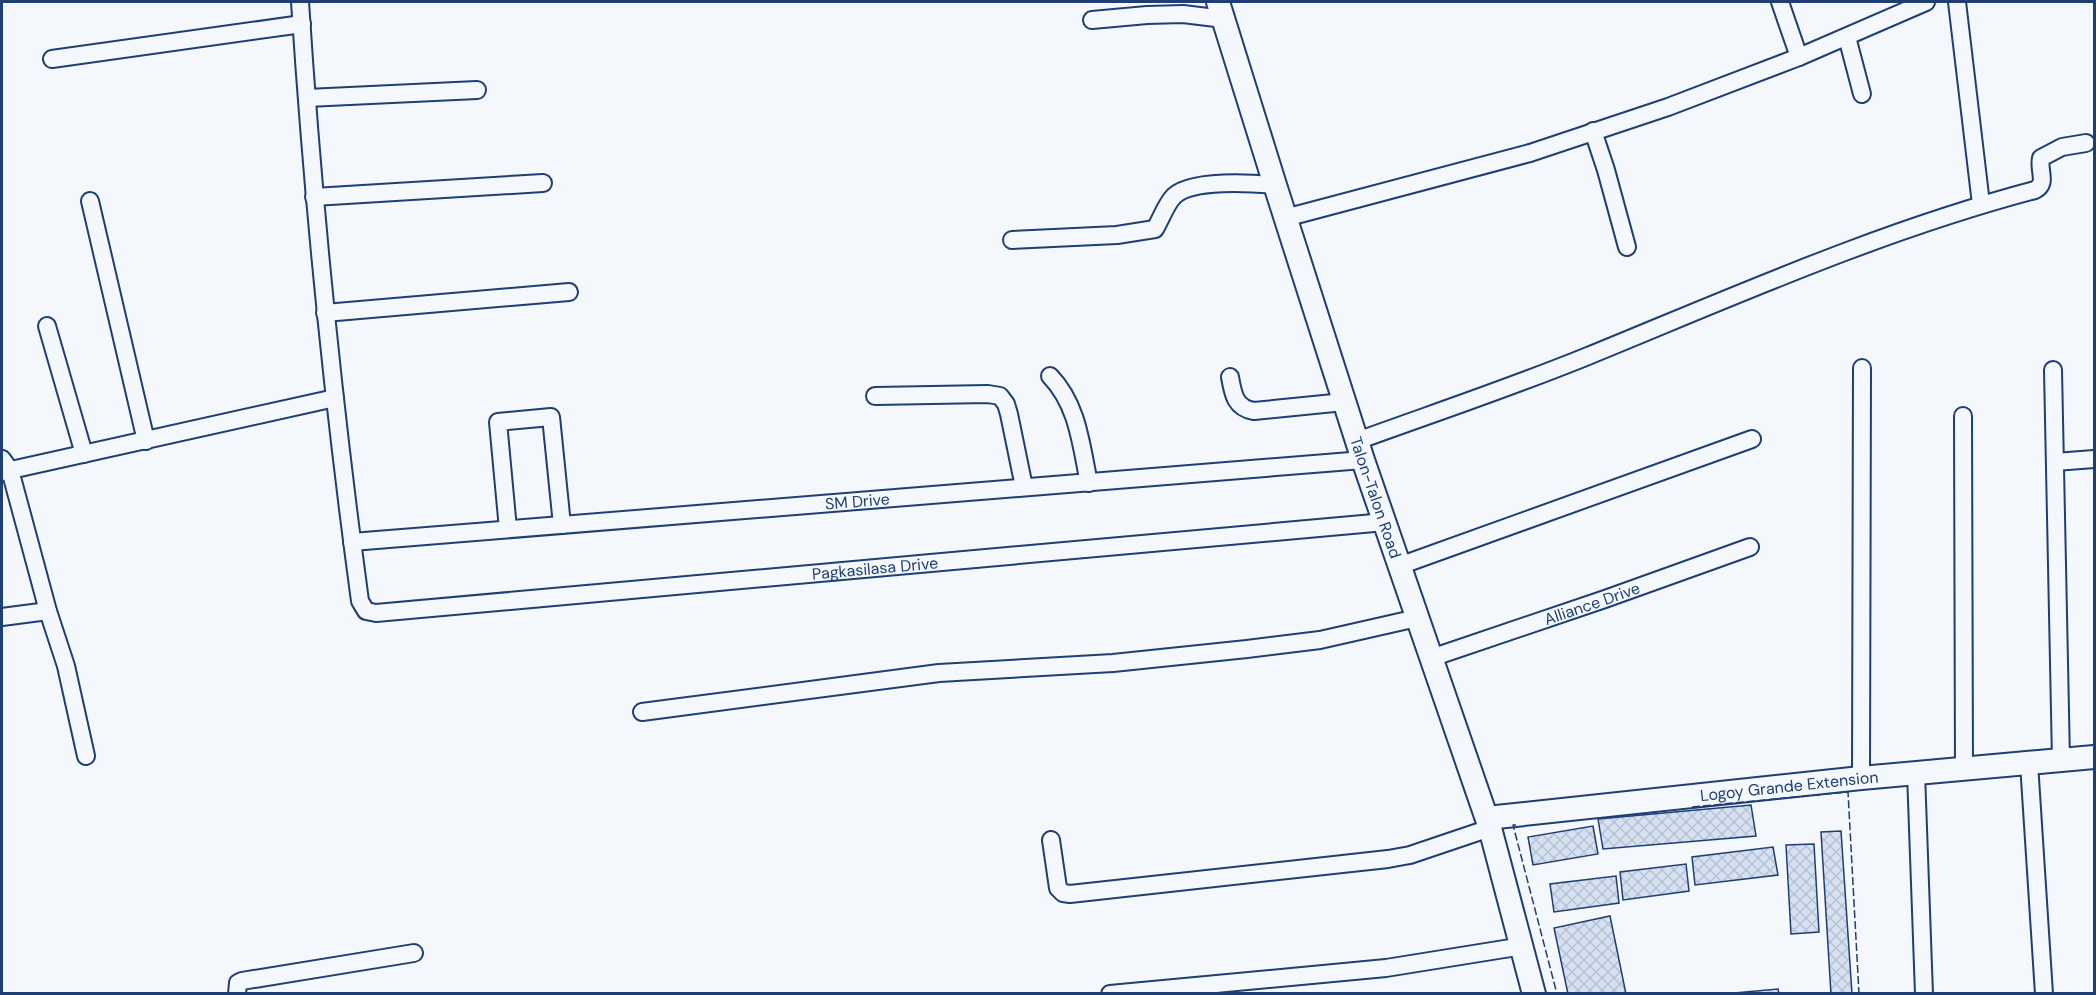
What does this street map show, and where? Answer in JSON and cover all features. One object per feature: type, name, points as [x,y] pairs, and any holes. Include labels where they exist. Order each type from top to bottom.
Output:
[{"type":"street","points":[[300,2],[325,313],[352,542]]},
{"type":"street","points":[[1780,2],[1799,57]]},
{"type":"street","points":[[1285,218],[1530,153],[1668,107],[1799,57],[1926,2]]},
{"type":"street","points":[[1957,2],[1981,204]]},
{"type":"street","points":[[1092,20],[1221,10]]},
{"type":"street","name":"Talon-Talon Road","points":[[1221,10],[1360,451],[1489,823],[1534,993]]},
{"type":"street","points":[[52,59],[302,24]]},
{"type":"street","points":[[1848,37],[1862,94]]},
{"type":"street","points":[[307,98],[477,90]]},
{"type":"street","points":[[1593,131],[1628,248]]},
{"type":"street","name":"SM Drive","points":[[352,542],[1089,483],[1360,451],[1829,256],[1981,204],[2035,190],[2043,183],[2041,158],[2062,147],[2086,143]]},
{"type":"street","points":[[314,197],[543,183]]},
{"type":"street","points":[[1012,240],[1117,235],[1155,228],[1174,196],[1187,188],[1225,183],[1275,185]]},
{"type":"street","points":[[90,201],[146,441]]},
{"type":"street","points":[[325,313],[569,292]]},
{"type":"street","points":[[47,326],[84,454]]},
{"type":"street","points":[[1861,778],[1862,368]]},
{"type":"street","points":[[2053,370],[2061,760]]},
{"type":"street","points":[[1050,376],[1068,399],[1076,423],[1089,483]]},
{"type":"street","points":[[1230,377],[1237,401],[1245,410],[1344,402]]},
{"type":"street","points":[[875,396],[988,394],[1000,396],[1009,414],[1024,488]]},
{"type":"street","points":[[86,756],[66,666],[4,467],[84,454],[335,398]]},
{"type":"street","points":[[1963,416],[1964,769]]},
{"type":"street","points":[[508,529],[498,422],[551,417],[562,525]]},
{"type":"street","points":[[1400,566],[1752,439]]},
{"type":"street","points":[[2055,462],[2094,459]]},
{"type":"street","name":"Pagkasilasa Drive","points":[[352,542],[360,601],[366,611],[375,613],[1384,522]]},
{"type":"street","name":"Alliance Drive","points":[[1431,658],[1750,547]]},
{"type":"street","points":[[2,617],[48,611]]},
{"type":"street","points":[[642,712],[939,673],[1113,663],[1247,649],[1320,640],[1417,618]]},
{"type":"street","name":"Logoy Grande Extension","points":[[1489,823],[1861,778],[2094,757]]},
{"type":"street","points":[[2029,763],[2044,993]]},
{"type":"street","points":[[1916,773],[1924,993]]},
{"type":"street","points":[[1051,840],[1058,888],[1063,893],[1070,894],[1399,857],[1427,850],[1489,823]]},
{"type":"street","points":[[1110,993],[1386,968],[1523,946]]},
{"type":"street","points":[[237,993],[238,983],[242,981],[414,953]]},
{"type":"building","points":[[1751,805],[1756,836],[1603,849],[1598,819]]},
{"type":"building","points":[[1593,826],[1598,854],[1533,865],[1528,837]]},
{"type":"building","points":[[1841,831],[1852,994],[1831,994],[1821,832]]},
{"type":"building","points":[[1814,844],[1819,932],[1791,934],[1786,845]]},
{"type":"building","points":[[1773,847],[1778,875],[1695,885],[1692,857]]},
{"type":"building","points":[[1686,864],[1689,891],[1623,900],[1620,872]]},
{"type":"building","points":[[1616,876],[1619,903],[1554,912],[1550,884]]},
{"type":"building","points":[[1610,916],[1626,994],[1568,994],[1554,928]]},
{"type":"building","points":[[1778,989],[1779,994],[1723,994]]},
{"type":"fence","points":[[1692,807],[1848,792],[1859,994]]},
{"type":"fence","points":[[1516,825],[1513,825],[1557,994]]}]
